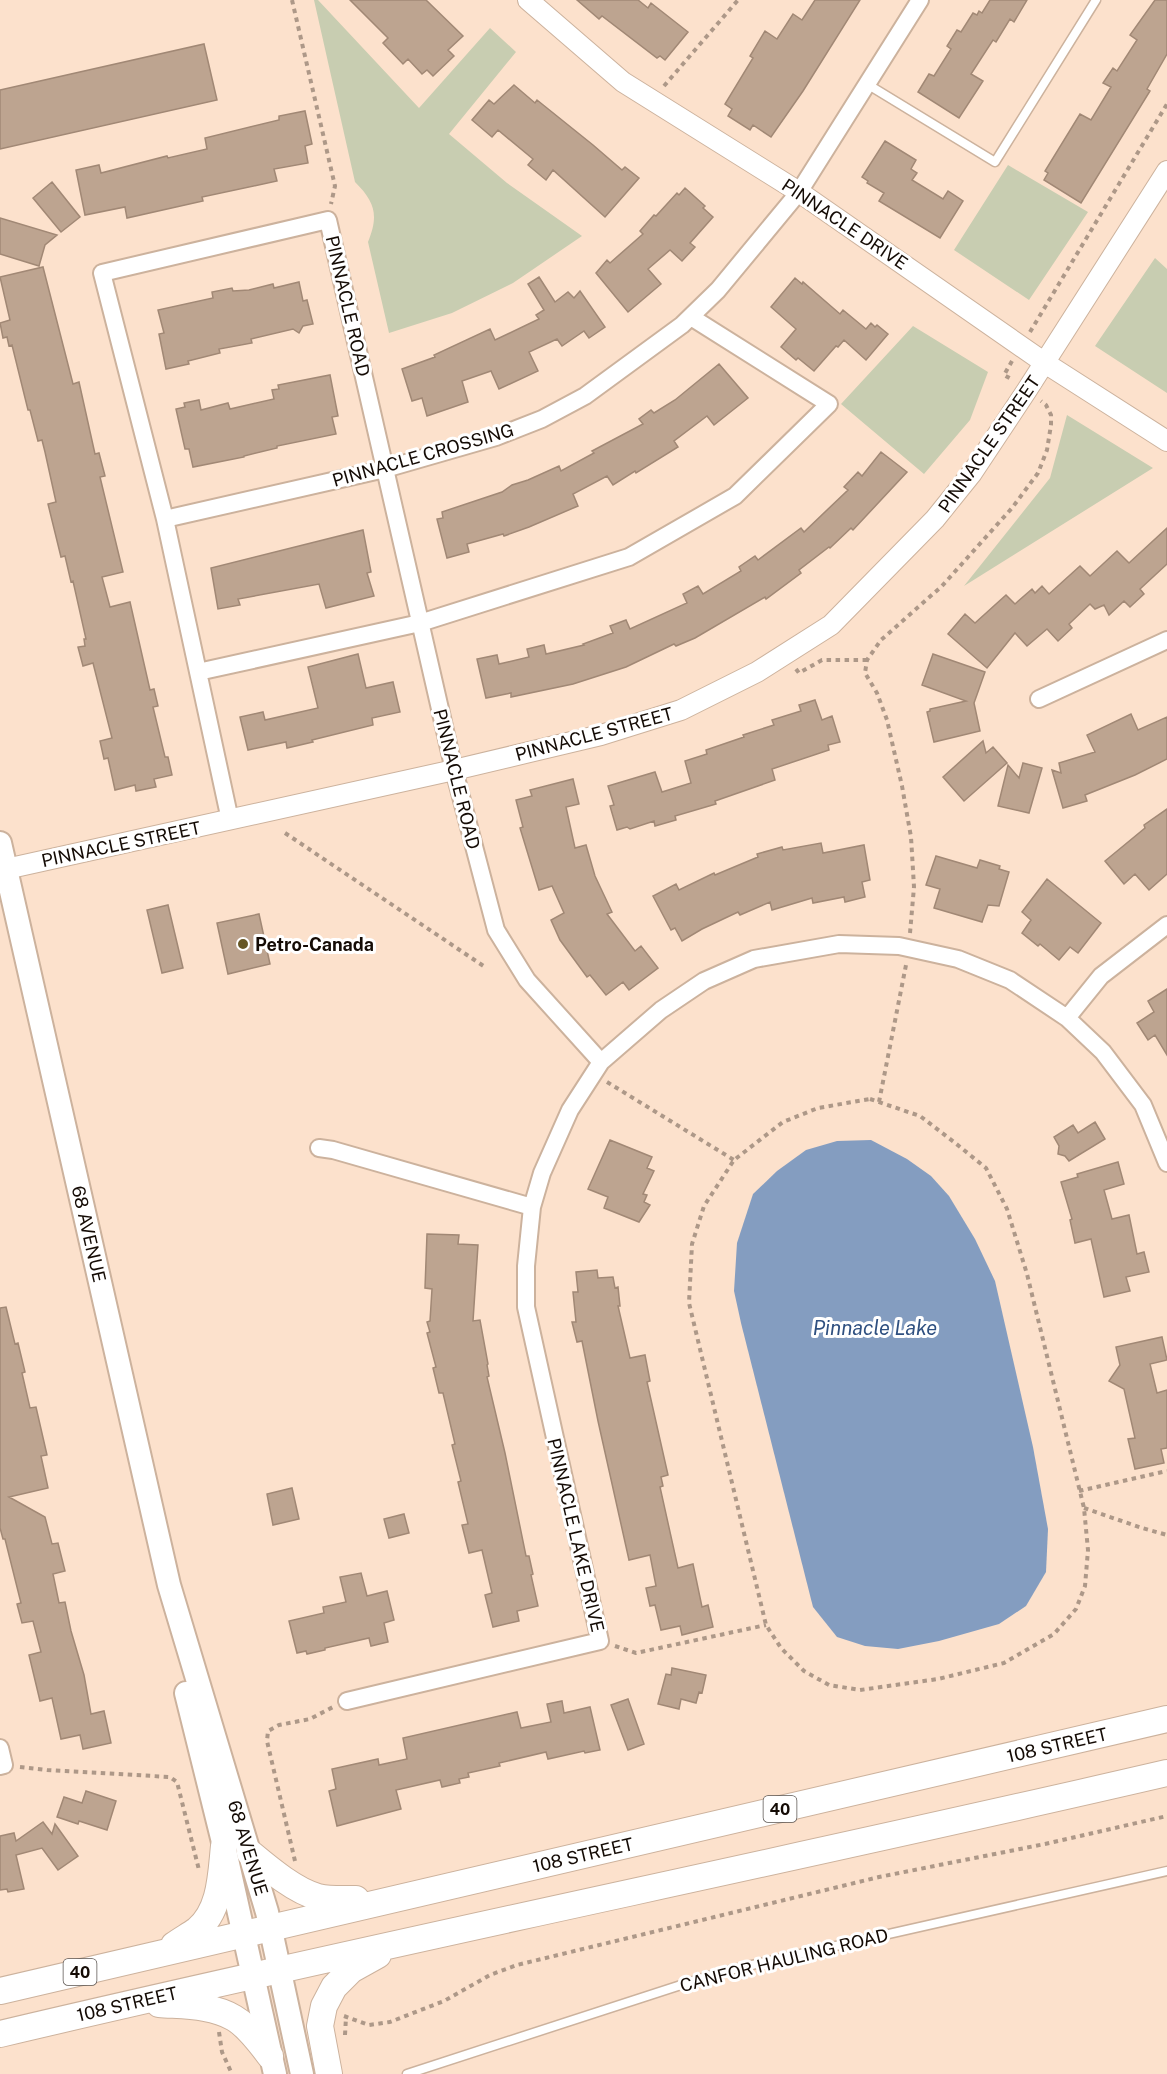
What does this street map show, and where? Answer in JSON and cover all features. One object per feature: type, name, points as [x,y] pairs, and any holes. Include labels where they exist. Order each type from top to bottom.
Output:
[{"type":"main road","name":"68 AVENUE","points":[[0,843],[2,870],[179,1625],[272,1928],[278,1969],[302,2074]]},
{"type":"main road","name":"68 AVENUE","points":[[179,1625],[186,1695],[224,1846],[273,2065]]},
{"type":"main road","name":"108 STREET","points":[[0,1991],[1167,1719]]},
{"type":"main road","name":"108 STREET","points":[[0,2034],[278,1969],[969,1819],[1167,1773]]},
{"type":"main road","points":[[161,1953],[198,1929],[206,1920],[217,1897],[224,1846]]},
{"type":"main road","points":[[250,1853],[270,1869],[312,1895],[339,1899],[393,1899]]},
{"type":"main road","points":[[328,2074],[320,2026],[324,2006],[334,1987],[351,1970],[402,1942]]},
{"type":"main road","points":[[135,2002],[211,2009],[235,2018],[252,2034],[273,2065]]},
{"type":"street","name":"PINNACLE DRIVE","points":[[528,0],[623,82],[799,192],[1045,363],[1167,441]]},
{"type":"street","name":"PINNACLE CROSSING","points":[[165,519],[385,469],[496,437],[542,418],[585,396],[682,325],[718,290],[799,192],[920,0]]},
{"type":"street","name":"PINNACLE STREET","points":[[2,870],[454,771],[602,735],[681,710],[758,672],[831,625],[935,519],[972,472],[1028,390],[1167,171]]},
{"type":"street","name":"PINNACLE ROAD","points":[[230,820],[165,519],[102,273],[328,220],[454,771],[496,930],[527,980],[601,1062]]},
{"type":"street","points":[[198,672],[420,623],[629,557],[735,495],[829,404],[691,317]]},
{"type":"street","points":[[1039,699],[1167,640]]},
{"type":"street","points":[[1067,1018],[1101,976],[1167,925]]},
{"type":"street","name":"PINNACLE LAKE DRIVE","points":[[347,1701],[600,1641],[526,1307],[526,1266],[532,1207],[542,1173],[570,1110],[601,1062],[661,1010],[696,986],[754,959],[839,944],[899,946],[958,959],[1010,980],[1067,1018],[1103,1052],[1143,1105],[1167,1163]]},
{"type":"street","points":[[319,1148],[532,1207]]},
{"type":"lane","points":[[867,84],[995,162],[1096,0]]},
{"type":"lane","name":"CANFOR HAULING ROAD","points":[[407,2074],[721,1972],[1167,1870]]},
{"type":"path","points":[[292,0],[335,186],[328,220]]},
{"type":"path","points":[[659,92],[738,0]]},
{"type":"path","points":[[879,1102],[909,948],[914,887],[911,837],[902,786],[887,720],[877,693],[866,673],[867,660],[881,640],[942,586],[1012,508],[1038,473],[1047,450],[1051,415],[1046,405],[1004,375],[1167,104]]},
{"type":"path","points":[[787,653],[799,673],[822,660],[867,660]]},
{"type":"path","points":[[285,833],[485,967]]},
{"type":"path","points":[[607,1082],[734,1160]]},
{"type":"path","points":[[870,1099],[879,1102],[920,1116],[986,1168],[1007,1209],[1027,1274],[1084,1508],[1088,1550],[1085,1586],[1076,1609],[1054,1634],[1004,1664],[938,1679],[860,1690],[829,1684],[804,1671],[781,1648],[766,1625],[689,1303],[692,1244],[704,1206],[734,1160],[783,1122],[818,1108],[870,1099]]},
{"type":"path","points":[[1079,1491],[1167,1471]]},
{"type":"path","points":[[1084,1508],[1167,1535]]},
{"type":"path","points":[[600,1641],[636,1653],[766,1625]]},
{"type":"path","points":[[297,1868],[267,1741],[268,1731],[279,1725],[310,1719],[347,1701]]},
{"type":"path","points":[[1,1760],[46,1770],[170,1777],[177,1782],[199,1872]]},
{"type":"path","points":[[324,2006],[369,2025],[390,2022],[444,2001],[490,1975],[517,1965],[879,1877],[1045,1844],[1167,1816]]},
{"type":"path","points":[[223,2014],[218,2035],[222,2052],[232,2074]]},
{"type":"green space","points":[[314,0],[318,0],[419,108],[490,28],[516,52],[449,134],[507,183],[582,236],[513,283],[452,313],[389,333],[368,242],[373,224],[373,209],[367,196],[355,182]]},
{"type":"green space","points":[[1008,165],[1088,212],[1029,300],[954,250]]},
{"type":"green space","points":[[1155,258],[1167,269],[1167,393],[1095,346]]},
{"type":"green space","points":[[913,326],[988,372],[970,420],[924,474],[841,404]]},
{"type":"green space","points":[[1067,415],[1153,468],[964,586],[1050,478]]},
{"type":"water","name":"Pinnacle Lake","points":[[871,1140],[907,1159],[931,1176],[949,1196],[975,1239],[995,1281],[1033,1447],[1048,1529],[1046,1572],[1026,1606],[999,1624],[939,1641],[898,1649],[865,1646],[837,1637],[813,1607],[734,1291],[737,1243],[753,1194],[777,1171],[806,1150],[837,1141]]},
{"type":"building","points":[[350,0],[426,0],[463,36],[448,50],[454,56],[433,76],[427,70],[422,74],[408,59],[403,64],[383,43],[388,38]]},
{"type":"building","points":[[577,0],[638,0],[648,8],[651,3],[688,32],[665,60],[660,56],[657,58],[602,16],[599,19]]},
{"type":"building","points":[[815,0],[860,0],[771,137],[753,125],[750,130],[728,116],[732,109],[725,104],[753,58],[750,56],[765,31],[777,39],[793,14],[802,20]]},
{"type":"building","points":[[990,0],[1027,0],[1014,22],[1010,19],[996,42],[993,40],[971,74],[983,81],[959,118],[918,92],[929,74],[934,76],[951,49],[947,46],[957,30],[961,32],[973,13],[977,15],[979,11],[982,13]]},
{"type":"building","points":[[1155,0],[1167,0],[1167,54],[1147,89],[1150,91],[1081,203],[1044,180],[1048,173],[1045,171],[1080,114],[1091,120],[1111,87],[1103,83],[1113,68],[1117,71],[1137,40],[1130,35]]},
{"type":"building","points":[[204,44],[217,100],[0,149],[0,90]]},
{"type":"building","points":[[514,85],[535,103],[537,100],[622,170],[625,167],[639,178],[605,217],[553,170],[546,180],[528,165],[533,159],[498,130],[492,137],[472,120],[489,100],[494,104]]},
{"type":"building","points":[[305,111],[312,144],[305,146],[308,163],[274,169],[277,181],[202,197],[203,201],[127,218],[125,207],[85,215],[76,170],[99,165],[101,173],[167,156],[168,158],[207,149],[205,138],[279,120],[279,116]]},
{"type":"building","points":[[885,141],[916,160],[911,169],[917,173],[912,180],[943,199],[948,191],[963,201],[940,238],[879,201],[884,193],[867,183],[868,181],[862,177]]},
{"type":"building","points":[[52,182],[80,217],[61,232],[33,198]]},
{"type":"building","points":[[685,188],[705,206],[703,208],[713,217],[690,243],[695,247],[682,261],[670,250],[648,269],[661,284],[628,312],[596,273],[607,260],[610,263],[643,234],[640,231],[654,215],[656,216],[677,193],[679,195]]},
{"type":"building","points":[[0,218],[57,235],[45,245],[39,266],[0,254]]},
{"type":"building","points":[[43,267],[73,384],[79,382],[95,454],[99,453],[105,476],[100,477],[123,572],[102,577],[110,607],[130,602],[150,690],[154,689],[158,706],[153,707],[165,757],[168,757],[172,775],[154,779],[156,787],[136,791],[135,785],[115,790],[108,758],[104,759],[100,741],[112,738],[93,663],[83,666],[78,647],[85,646],[84,639],[86,639],[73,581],[71,582],[65,556],[61,557],[48,504],[56,502],[45,452],[42,440],[38,441],[30,410],[28,410],[12,345],[9,346],[7,337],[3,338],[0,323],[10,320],[0,277]]},
{"type":"building","points":[[539,277],[555,302],[568,292],[574,298],[580,291],[605,327],[589,338],[584,331],[562,346],[557,339],[529,352],[538,371],[499,389],[491,371],[462,381],[468,402],[427,416],[422,398],[412,401],[402,369],[435,357],[434,355],[490,329],[495,340],[539,319],[536,315],[544,310],[528,284]]},
{"type":"building","points":[[795,278],[802,284],[803,282],[840,314],[843,310],[866,329],[871,323],[888,334],[866,360],[844,340],[814,371],[781,347],[796,329],[771,307]]},
{"type":"building","points":[[299,282],[303,301],[307,300],[313,324],[303,326],[299,333],[293,329],[251,339],[252,343],[219,349],[220,353],[166,369],[159,334],[164,333],[158,310],[213,298],[212,292],[232,288],[233,291],[249,290],[273,284],[274,288]]},
{"type":"building","points":[[719,364],[748,398],[714,425],[707,416],[674,441],[678,447],[636,473],[635,471],[613,485],[607,476],[573,494],[578,506],[504,536],[503,534],[467,544],[469,552],[447,558],[437,519],[443,518],[442,512],[502,492],[512,485],[559,466],[561,471],[594,453],[592,451],[643,424],[639,419],[651,410],[654,413],[675,400]]},
{"type":"building","points":[[330,375],[338,416],[332,417],[336,434],[193,467],[189,449],[185,449],[176,409],[185,407],[184,403],[199,400],[201,410],[228,403],[230,409],[274,399],[272,390],[279,389],[278,385]]},
{"type":"building","points":[[881,452],[907,472],[853,530],[851,528],[830,548],[799,570],[801,573],[766,599],[765,597],[695,638],[676,646],[674,644],[626,667],[573,684],[511,697],[511,693],[486,698],[477,659],[497,655],[499,664],[529,657],[527,649],[544,645],[546,654],[584,645],[613,633],[610,626],[626,620],[630,629],[687,603],[683,594],[698,586],[703,594],[741,571],[739,567],[755,556],[758,560],[801,528],[804,532],[848,490],[844,487],[858,472],[862,476]]},
{"type":"building","points":[[1167,528],[1167,564],[1140,589],[1144,594],[1130,607],[1124,601],[1109,615],[1104,605],[1095,609],[1090,604],[1069,624],[1072,628],[1058,641],[1047,629],[1027,646],[1015,633],[987,668],[948,634],[965,614],[975,623],[1006,595],[1015,604],[1032,589],[1035,593],[1042,586],[1049,594],[1080,566],[1090,576],[1117,551],[1129,563]]},
{"type":"building","points":[[363,530],[371,572],[367,573],[374,596],[326,608],[319,584],[238,599],[240,605],[218,609],[211,568]]},
{"type":"building","points":[[358,654],[366,688],[393,682],[400,712],[372,718],[373,725],[312,740],[313,742],[287,748],[286,742],[248,750],[240,717],[263,712],[265,720],[318,708],[308,667]]},
{"type":"building","points":[[933,654],[985,672],[974,703],[980,731],[934,742],[927,712],[930,709],[966,701],[922,685]]},
{"type":"building","points":[[815,700],[822,720],[832,716],[840,742],[828,745],[829,750],[772,769],[775,780],[715,801],[716,804],[675,816],[676,820],[655,826],[654,821],[630,829],[627,827],[617,830],[610,806],[614,805],[608,786],[655,772],[662,792],[691,783],[685,761],[707,754],[706,750],[744,737],[743,735],[774,725],[772,720],[801,711],[799,705]]},
{"type":"building","points":[[1131,714],[1138,730],[1167,717],[1167,759],[1085,795],[1087,801],[1063,808],[1052,770],[1061,773],[1059,763],[1095,752],[1087,735]]},
{"type":"building","points":[[983,741],[986,753],[993,747],[1007,763],[964,801],[943,777]]},
{"type":"building","points":[[1023,763],[1042,768],[1029,813],[998,806],[1008,765],[1019,778]]},
{"type":"building","points":[[573,779],[579,804],[566,807],[575,848],[586,845],[595,876],[612,912],[607,914],[635,951],[641,946],[658,968],[629,990],[623,982],[606,995],[590,975],[587,977],[560,940],[551,920],[564,913],[552,886],[539,890],[520,828],[523,827],[516,800],[532,796],[530,790]]},
{"type":"building","points":[[1167,809],[1167,874],[1149,890],[1135,874],[1124,884],[1105,861],[1145,828],[1144,825]]},
{"type":"building","points":[[821,843],[823,853],[864,845],[870,880],[862,882],[865,897],[845,902],[844,897],[813,903],[812,898],[772,910],[770,902],[740,915],[738,912],[682,941],[675,928],[671,930],[653,896],[676,884],[679,890],[714,873],[715,875],[758,857],[757,854],[782,847],[783,850]]},
{"type":"building","points":[[936,856],[977,868],[980,860],[1000,866],[999,869],[1009,872],[999,906],[988,905],[982,922],[934,908],[940,889],[926,885]]},
{"type":"building","points":[[1047,879],[1101,923],[1078,953],[1070,947],[1059,960],[1022,933],[1031,920],[1022,912]]},
{"type":"building","points":[[168,905],[183,968],[162,973],[147,910]]},
{"type":"building","name":"Petro-Canada","points":[[259,914],[270,964],[228,974],[217,923]]},
{"type":"building","points":[[1167,989],[1167,1055],[1155,1035],[1148,1040],[1137,1023],[1154,1012],[1148,1001]]},
{"type":"building","points":[[1095,1122],[1105,1139],[1069,1161],[1065,1156],[1058,1154],[1059,1146],[1054,1137],[1073,1125],[1078,1133]]},
{"type":"building","points":[[610,1140],[652,1157],[647,1168],[654,1171],[643,1194],[647,1195],[644,1202],[650,1205],[639,1222],[604,1208],[608,1197],[588,1189]]},
{"type":"building","points":[[1118,1162],[1124,1184],[1104,1190],[1112,1219],[1129,1215],[1137,1254],[1144,1252],[1149,1272],[1126,1277],[1130,1291],[1104,1297],[1091,1239],[1075,1243],[1070,1220],[1072,1219],[1061,1182],[1078,1177],[1077,1174]]},
{"type":"building","points":[[427,1234],[459,1235],[458,1244],[478,1245],[473,1321],[480,1320],[488,1364],[489,1376],[487,1377],[526,1556],[529,1556],[538,1606],[517,1611],[519,1621],[493,1627],[485,1595],[492,1593],[482,1550],[469,1553],[462,1525],[468,1524],[458,1482],[461,1481],[452,1445],[455,1444],[443,1393],[439,1393],[433,1368],[436,1367],[427,1333],[430,1332],[427,1322],[430,1321],[432,1289],[425,1288]]},
{"type":"building","points":[[597,1270],[598,1278],[613,1277],[615,1288],[618,1287],[620,1306],[618,1306],[630,1358],[645,1355],[650,1381],[647,1382],[668,1475],[661,1477],[663,1486],[660,1487],[678,1568],[693,1564],[702,1607],[708,1605],[713,1627],[682,1635],[680,1626],[661,1630],[655,1605],[650,1606],[646,1588],[656,1586],[650,1555],[629,1560],[582,1341],[577,1342],[572,1322],[576,1322],[573,1292],[578,1292],[576,1272]]},
{"type":"building","points":[[6,1307],[25,1372],[22,1373],[30,1408],[36,1407],[47,1455],[41,1456],[48,1488],[9,1497],[45,1517],[52,1544],[58,1543],[65,1571],[53,1574],[59,1603],[65,1602],[84,1675],[91,1714],[104,1711],[111,1743],[83,1749],[80,1735],[61,1739],[52,1698],[40,1701],[29,1655],[41,1652],[33,1621],[22,1623],[17,1604],[21,1603],[5,1539],[3,1539],[0,1528],[0,1308]]},
{"type":"building","points":[[1162,1337],[1167,1360],[1150,1364],[1157,1393],[1167,1390],[1167,1448],[1161,1449],[1164,1463],[1135,1469],[1128,1439],[1135,1438],[1124,1389],[1109,1381],[1120,1365],[1116,1347]]},
{"type":"building","points":[[292,1488],[299,1519],[273,1525],[267,1494]]},
{"type":"building","points":[[404,1514],[409,1533],[389,1538],[384,1519]]},
{"type":"building","points":[[361,1573],[367,1596],[387,1591],[394,1620],[384,1623],[388,1642],[371,1646],[369,1638],[307,1654],[306,1651],[297,1653],[289,1621],[324,1613],[323,1607],[346,1602],[340,1577]]},
{"type":"building","points":[[672,1668],[706,1675],[702,1693],[699,1692],[696,1703],[681,1699],[679,1709],[658,1704],[666,1674],[671,1675]]},
{"type":"building","points":[[628,1699],[644,1744],[628,1750],[611,1705]]},
{"type":"building","points":[[562,1701],[564,1713],[590,1707],[600,1750],[548,1759],[546,1752],[468,1773],[469,1777],[459,1779],[460,1783],[442,1787],[440,1780],[396,1790],[401,1809],[337,1826],[329,1791],[336,1789],[332,1769],[378,1759],[379,1765],[407,1759],[403,1738],[517,1712],[521,1728],[551,1722],[547,1704]]},
{"type":"building","points":[[86,1791],[116,1801],[107,1830],[57,1817],[64,1797],[82,1803]]},
{"type":"building","points":[[43,1822],[52,1834],[55,1824],[78,1856],[58,1870],[42,1848],[16,1855],[24,1889],[8,1892],[7,1889],[0,1890],[0,1836],[14,1833],[16,1841]]},
{"type":"place","name":"Petro-Canada","points":[[243,944]]}]
